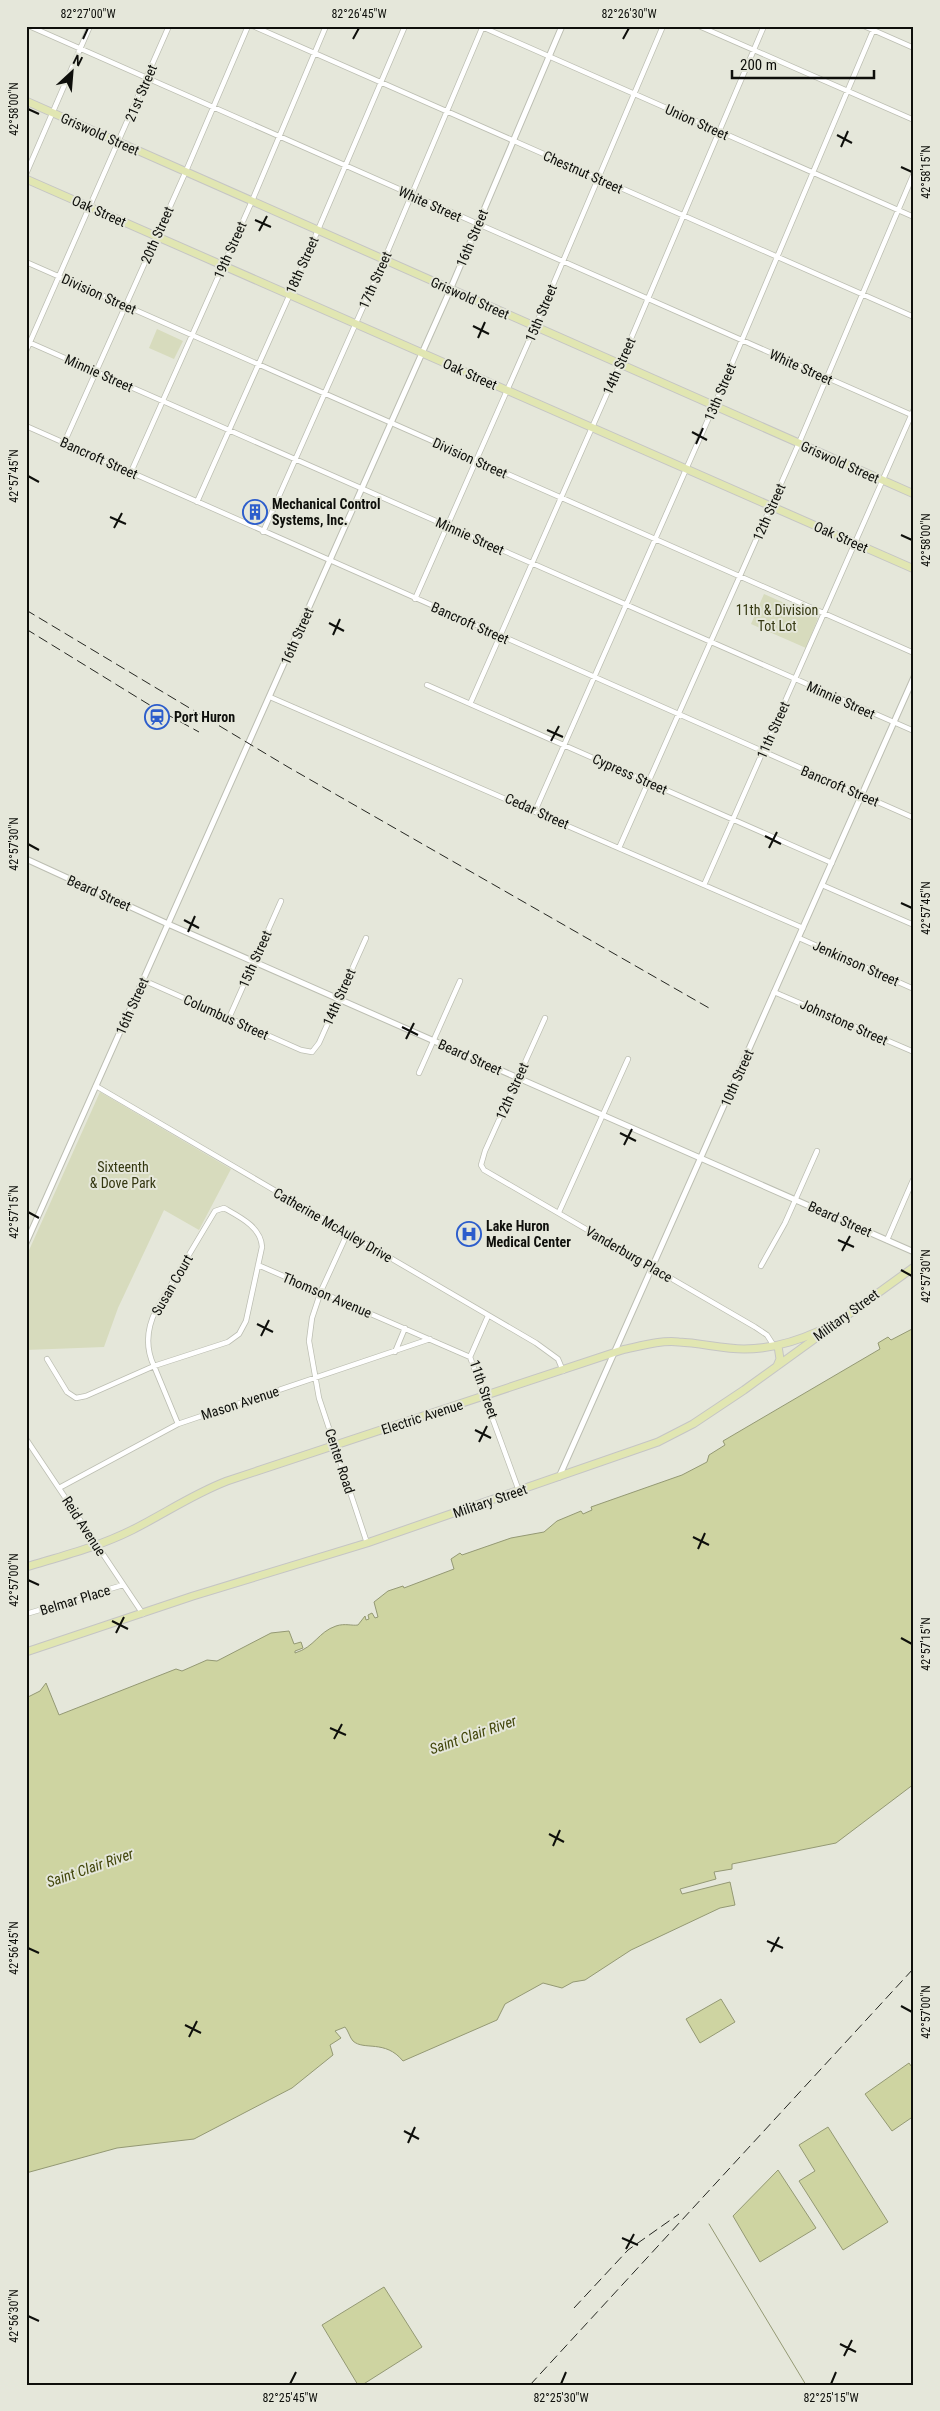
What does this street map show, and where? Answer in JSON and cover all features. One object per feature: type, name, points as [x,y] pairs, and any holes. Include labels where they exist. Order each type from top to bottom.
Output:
[{"type":"main road","name":"Griswold Street","points":[[26,101],[914,494]]},
{"type":"main road","name":"Oak Street","points":[[26,179],[914,569]]},
{"type":"main road","name":"Military Street","points":[[26,1652],[367,1543],[635,1452],[671,1436],[708,1414],[777,1367],[830,1326],[914,1267]]},
{"type":"main road","name":"Electric Avenue","points":[[26,1567],[97,1545],[132,1530],[204,1490],[613,1353],[664,1342],[743,1349],[776,1346],[798,1340],[830,1326]]},
{"type":"main road","points":[[776,1346],[780,1359],[777,1367]]},
{"type":"street","name":"White Street","points":[[29,26],[912,416]]},
{"type":"street","points":[[26,174],[90,26]]},
{"type":"street","name":"21st Street","points":[[26,351],[28,342],[91,207],[169,26]]},
{"type":"street","name":"20th Street","points":[[64,443],[186,171],[248,26]]},
{"type":"street","name":"Chestnut Street","points":[[253,26],[914,317]]},
{"type":"street","name":"19th Street","points":[[131,472],[252,201],[326,26]]},
{"type":"street","name":"18th Street","points":[[197,502],[318,231],[405,26]]},
{"type":"street","name":"16th Street","points":[[26,1243],[422,353],[562,26]]},
{"type":"street","name":"15th Street","points":[[415,599],[535,327],[663,26]]},
{"type":"street","points":[[700,26],[914,120]]},
{"type":"street","name":"14th Street","points":[[470,704],[620,364],[764,26]]},
{"type":"street","points":[[864,26],[874,28],[914,48]]},
{"type":"street","name":"Union Street","points":[[482,27],[914,217]]},
{"type":"street","name":"17th Street","points":[[263,532],[384,260],[482,27]]},
{"type":"street","name":"13th Street","points":[[535,811],[714,406],[874,28]]},
{"type":"street","name":"12th Street","points":[[620,848],[799,443],[914,173]]},
{"type":"street","name":"Division Street","points":[[26,262],[914,653]]},
{"type":"street","name":"Minnie Street","points":[[28,342],[914,731]]},
{"type":"street","name":"11th Street","points":[[704,885],[914,409]]},
{"type":"street","name":"Bancroft Street","points":[[26,426],[914,818]]},
{"type":"street","name":"10th Street","points":[[558,1478],[914,678]]},
{"type":"street","name":"Cypress Street","points":[[427,685],[832,863]]},
{"type":"street","name":"Cedar Street","points":[[270,696],[803,928]]},
{"type":"street","name":"Beard Street","points":[[26,860],[914,1252]]},
{"type":"street","points":[[822,885],[914,925]]},
{"type":"street","name":"15th Street","points":[[229,1018],[281,901]]},
{"type":"street","name":"14th Street","points":[[309,1052],[316,1049],[366,938]]},
{"type":"street","name":"Jenkinson Street","points":[[799,938],[914,989]]},
{"type":"street","name":"Columbus Street","points":[[143,980],[309,1052]]},
{"type":"street","points":[[419,1073],[460,981]]},
{"type":"street","name":"Johnstone Street","points":[[774,992],[914,1052]]},
{"type":"street","name":"12th Street","points":[[481,1165],[485,1151],[545,1018]]},
{"type":"street","points":[[559,1212],[628,1059]]},
{"type":"street","name":"Catherine McAuley Drive","points":[[96,1086],[348,1232],[551,1354],[558,1359],[563,1371]]},
{"type":"street","points":[[761,1266],[796,1199],[817,1151]]},
{"type":"street","name":"Vanderburg Place","points":[[481,1165],[490,1174],[559,1212],[762,1332],[776,1346]]},
{"type":"street","points":[[887,1240],[913,1180]]},
{"type":"street","name":"Susan Court","points":[[178,1424],[154,1366],[148,1343],[152,1318],[210,1218],[218,1208],[230,1211],[248,1223],[259,1234],[262,1247],[258,1265]]},
{"type":"street","points":[[315,1379],[309,1341],[312,1318],[321,1292],[348,1232]]},
{"type":"street","points":[[47,1359],[67,1392],[76,1398],[86,1396],[154,1366],[228,1342],[239,1334],[246,1321],[258,1265]]},
{"type":"street","name":"Thomson Avenue","points":[[258,1265],[470,1356]]},
{"type":"street","name":"11th Street","points":[[488,1316],[470,1356],[486,1395],[519,1491]]},
{"type":"street","points":[[395,1352],[405,1328]]},
{"type":"street","name":"Mason Avenue","points":[[59,1488],[178,1424],[430,1339]]},
{"type":"street","name":"Center Road","points":[[315,1379],[319,1398],[367,1543]]},
{"type":"street","name":"Reid Avenue","points":[[26,1439],[143,1614]]},
{"type":"street","name":"Belmar Place","points":[[26,1614],[124,1585]]},
{"type":"green space","points":[[157,329],[183,341],[174,359],[149,348]]},
{"type":"green space","name":"11th & Division Tot Lot","points":[[764,594],[818,618],[806,648],[751,624]]},
{"type":"green space","name":"Sixteenth & Dove Park","points":[[100,1092],[231,1169],[199,1230],[164,1210],[118,1308],[104,1347],[26,1350],[26,1257]]},
{"type":"water","name":"Saint Clair River","points":[[914,1328],[914,1784],[836,1843],[732,1864],[732,1869],[714,1872],[716,1879],[680,1889],[682,1894],[730,1882],[735,1905],[720,1908],[631,1950],[585,1980],[573,1982],[562,1988],[543,1983],[505,2004],[497,2020],[403,2061],[389,2050],[358,2044],[352,2040],[345,2027],[335,2031],[341,2038],[330,2045],[333,2055],[292,2088],[194,2139],[117,2148],[26,2173],[26,1698],[40,1691],[46,1683],[59,1715],[176,1669],[182,1671],[207,1660],[217,1661],[271,1633],[289,1631],[294,1644],[301,1642],[303,1648],[295,1651],[295,1653],[307,1647],[325,1632],[336,1626],[358,1625],[365,1616],[366,1620],[369,1619],[368,1615],[372,1613],[375,1618],[378,1617],[374,1602],[388,1591],[403,1586],[404,1588],[454,1569],[451,1559],[460,1553],[462,1555],[511,1538],[544,1532],[557,1521],[581,1511],[583,1514],[592,1510],[591,1507],[682,1475],[707,1462],[709,1455],[725,1445],[723,1441],[880,1349],[878,1343],[888,1337],[891,1340]]},
{"type":"water","points":[[721,1999],[735,2022],[700,2043],[686,2019]]},
{"type":"water","points":[[909,2063],[914,2070],[914,2116],[892,2131],[865,2094]]},
{"type":"water","points":[[828,2127],[888,2222],[843,2250],[799,2181],[815,2171],[799,2145]]},
{"type":"water","points":[[778,2170],[816,2228],[760,2262],[733,2216]]},
{"type":"water","points":[[384,2287],[422,2347],[362,2385],[358,2385],[322,2325]]},
{"type":"waterway","points":[[709,2224],[806,2385]]},
{"type":"railway","points":[[26,610],[288,767],[709,1008]]},
{"type":"railway","points":[[26,629],[148,704],[199,732]]},
{"type":"railway","points":[[530,2385],[914,1968]]},
{"type":"railway","points":[[574,2308],[628,2250],[679,2214]]},
{"type":"place","name":"Mechanical Control Systems, Inc.","points":[[255,512]]},
{"type":"place","name":"Port Huron","points":[[157,717]]},
{"type":"place","name":"Lake Huron Medical Center","points":[[469,1234]]}]
